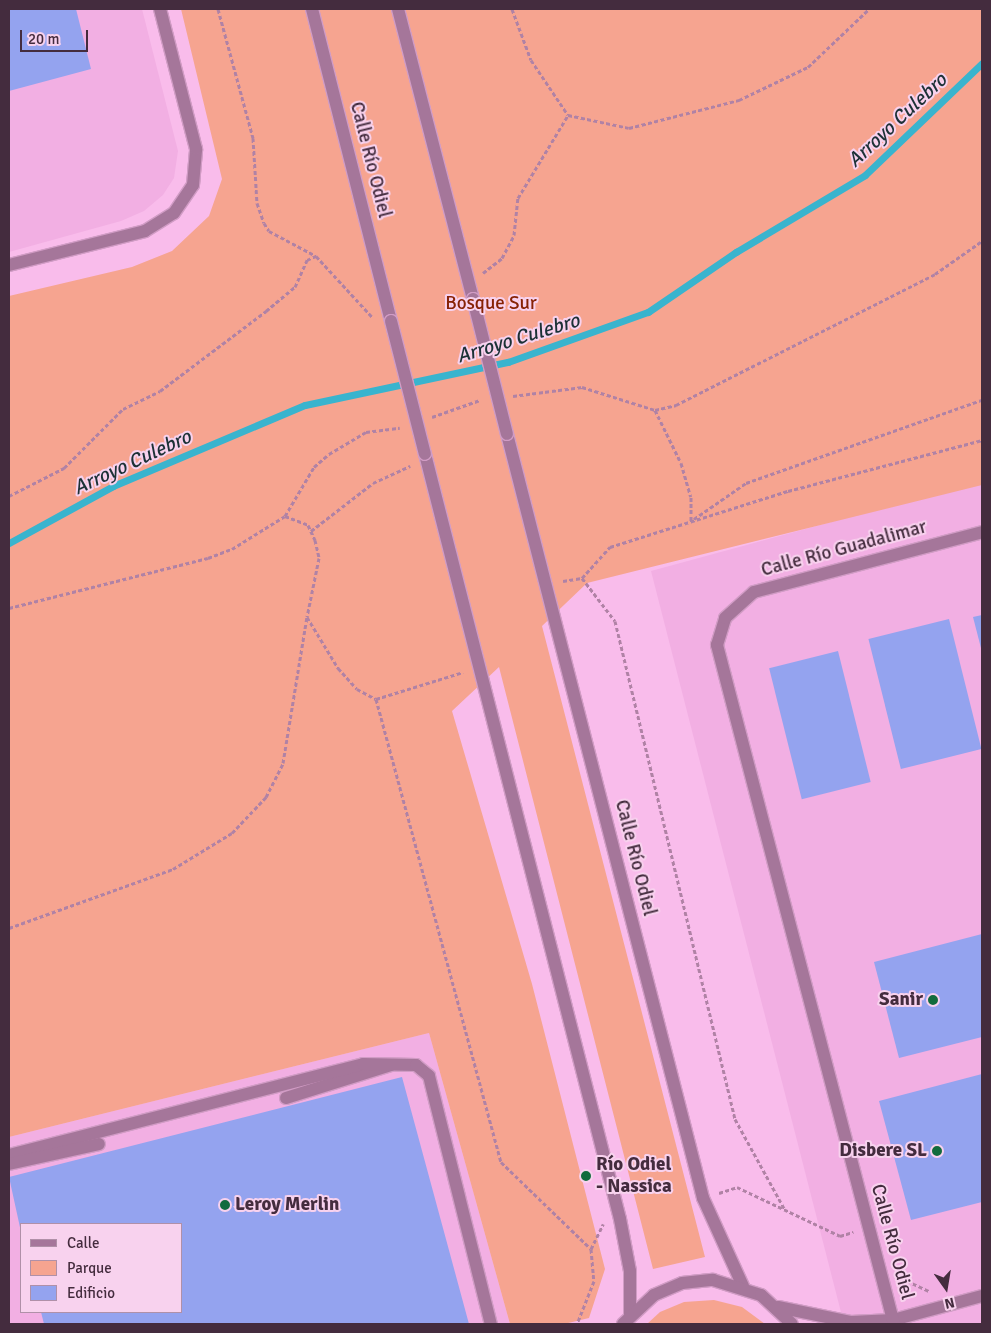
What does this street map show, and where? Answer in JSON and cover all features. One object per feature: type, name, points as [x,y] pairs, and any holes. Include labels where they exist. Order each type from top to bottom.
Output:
[{"type":"street","points":[[9,265],[145,231],[174,213],[193,185],[196,149],[160,9]]},
{"type":"street","name":"Calle Río Odiel","points":[[312,9],[426,458]]},
{"type":"street","points":[[398,9],[468,280]]},
{"type":"street","name":"Calle Río Odiel","points":[[468,280],[703,1198],[743,1286]]},
{"type":"street","points":[[426,458],[620,1219],[630,1271],[626,1319]]},
{"type":"street","name":"Calle Río Guadalimar","points":[[725,618],[754,592],[982,532]]},
{"type":"street","name":"Calle Río Odiel","points":[[725,618],[719,631],[718,660],[894,1322]]},
{"type":"street","points":[[286,1098],[398,1062]]},
{"type":"street","points":[[9,1156],[363,1064],[398,1062],[416,1065],[429,1076],[491,1324]]},
{"type":"street","points":[[9,1164],[99,1144]]},
{"type":"street","points":[[626,1319],[654,1295],[682,1283],[713,1280],[743,1286],[778,1307],[851,1322],[894,1322],[982,1296]]},
{"type":"street","points":[[778,1307],[792,1324]]},
{"type":"path","points":[[218,9],[253,138],[257,203],[264,223],[269,231],[316,256],[362,311],[391,321]]},
{"type":"path","points":[[512,9],[531,60],[568,115],[629,128],[739,100],[808,67],[869,9]]},
{"type":"path","points":[[468,280],[492,269],[502,258],[514,235],[518,198],[568,115]]},
{"type":"path","points":[[510,396],[582,387],[655,410],[676,405],[935,274],[982,241]]},
{"type":"path","points":[[9,496],[64,468],[123,409],[160,391],[220,347],[295,287],[307,260],[316,256]]},
{"type":"path","points":[[426,419],[483,400]]},
{"type":"path","points":[[691,522],[746,483],[982,400]]},
{"type":"path","points":[[655,410],[681,463],[691,497],[691,522]]},
{"type":"path","points":[[9,608],[208,558],[232,550],[285,516],[314,466],[329,454],[366,432],[408,426]]},
{"type":"path","points":[[545,583],[582,578],[610,547],[691,522],[982,440]]},
{"type":"path","points":[[311,531],[384,476],[426,458]]},
{"type":"path","points":[[9,928],[173,869],[232,833],[266,797],[283,763],[307,616],[319,558],[308,525],[285,516]]},
{"type":"path","points":[[582,578],[616,621],[735,1119],[785,1210]]},
{"type":"path","points":[[307,616],[338,668],[357,689],[376,699],[480,666]]},
{"type":"path","points":[[376,699],[501,1162],[591,1249],[594,1281],[577,1324]]},
{"type":"path","points":[[703,1198],[737,1187],[840,1236],[869,1228]]},
{"type":"path","points":[[898,1273],[914,1288],[940,1290],[945,1306]]},
{"type":"shaded area","points":[[9,9],[142,9],[178,151],[174,178],[163,195],[144,211],[121,221],[9,252]]},
{"type":"shaded area","points":[[982,481],[982,1324],[844,1324],[651,571]]},
{"type":"shaded area","name":"Leroy Merlin","points":[[429,1033],[510,1324],[9,1324],[9,1137]]},
{"type":"green space","name":"Bosque Sur","points":[[181,9],[982,9],[982,485],[587,583],[542,626],[705,1257],[653,1269],[499,667],[452,711],[532,984],[605,1269],[589,1318],[564,1324],[510,1324],[429,1033],[9,1137],[9,296],[132,267],[172,251],[209,216],[222,179]]},
{"type":"green space","points":[[714,1300],[742,1307],[765,1324],[647,1324],[660,1312],[684,1302]]},
{"type":"building","points":[[9,9],[76,9],[91,69],[9,91]]},
{"type":"building","points":[[982,615],[982,652],[973,617]]},
{"type":"building","points":[[949,619],[981,749],[901,769],[868,639]]},
{"type":"building","points":[[838,651],[871,782],[802,799],[769,668]]},
{"type":"building","name":"Sanir","points":[[982,934],[982,1037],[899,1058],[874,962]]},
{"type":"building","name":"Disbere SL","points":[[982,1074],[982,1202],[911,1220],[879,1101]]},
{"type":"building","name":"Leroy Merlin","points":[[402,1077],[469,1324],[44,1324],[41,1313],[182,1313],[182,1223],[20,1223],[20,1227],[9,1177]]},
{"type":"waterway","name":"Arroyo Culebro","points":[[9,543],[113,486],[305,405],[508,362],[648,312],[736,252],[865,175],[982,63]]},
{"type":"place","name":"Sanir","points":[[933,1000]]},
{"type":"place","name":"Disbere SL","points":[[937,1151]]},
{"type":"place","name":"Río Odiel - Nassica","points":[[586,1176]]},
{"type":"place","name":"Leroy Merlin","points":[[225,1205]]}]
